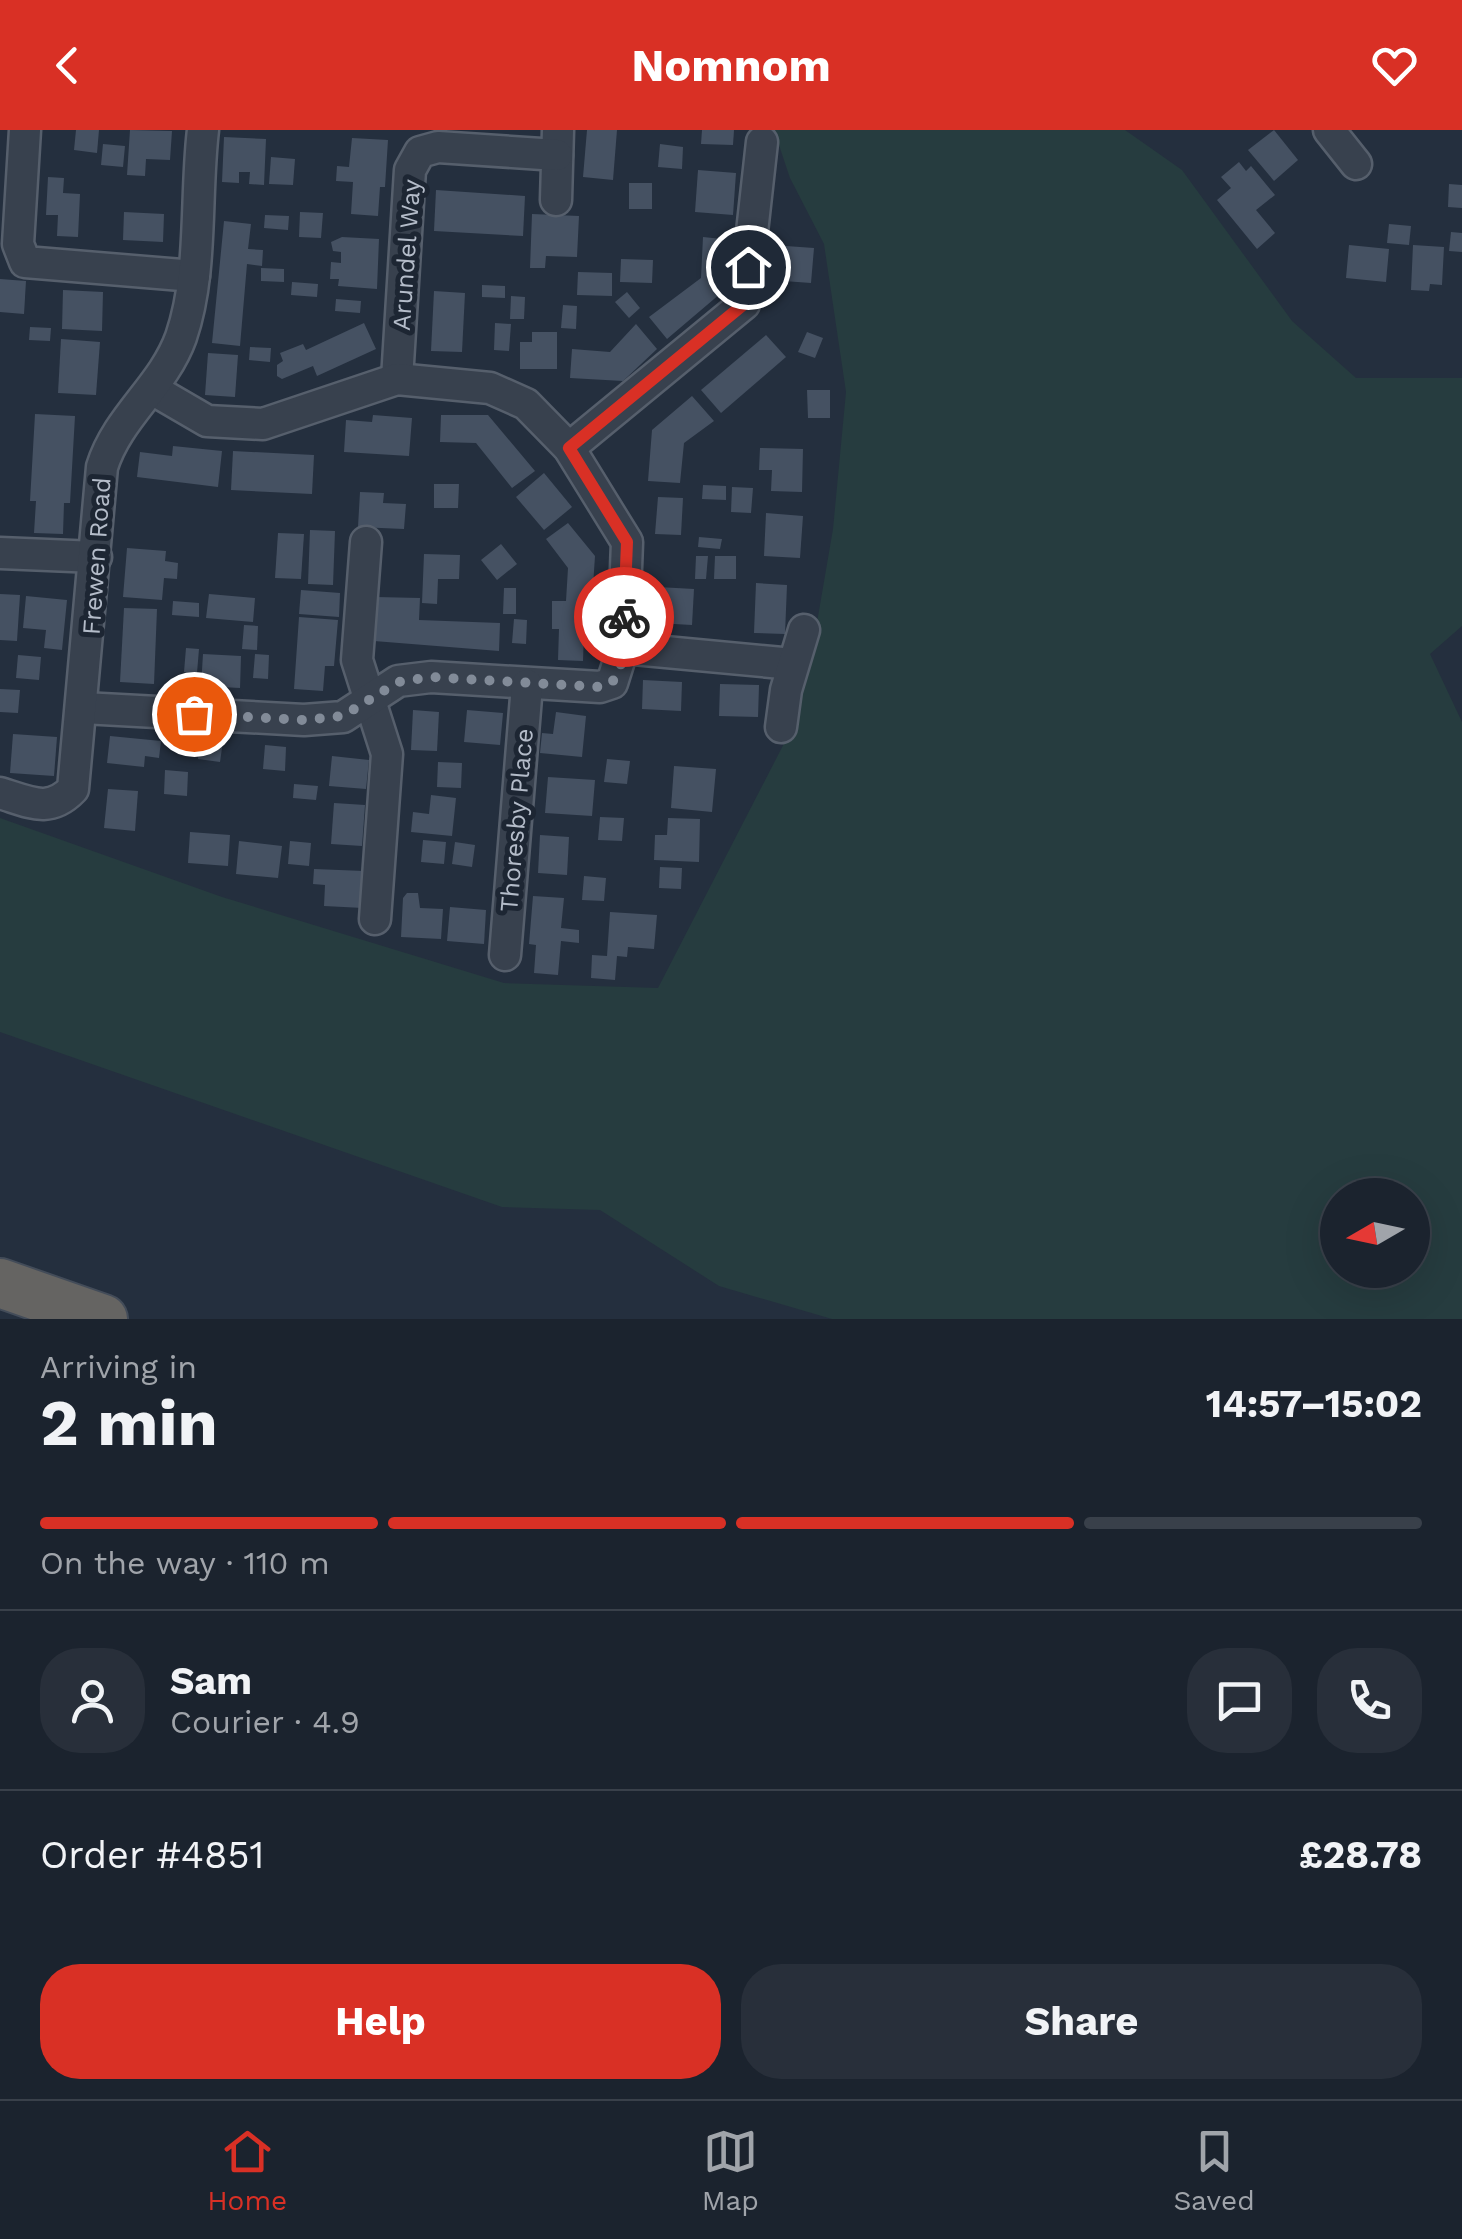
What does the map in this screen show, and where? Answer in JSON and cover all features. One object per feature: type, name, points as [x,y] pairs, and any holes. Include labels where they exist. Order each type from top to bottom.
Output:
[{"type":"highway","points":[[0,1283],[103,1319]]},
{"type":"street","points":[[25,130],[18,244],[26,262],[194,276]]},
{"type":"street","name":"Frewen Road","points":[[0,793],[46,807],[60,802],[73,789],[84,708],[102,467],[110,439],[128,412],[152,389],[180,338],[194,276],[202,130]]},
{"type":"street","points":[[1329,130],[1356,164]]},
{"type":"street","points":[[569,448],[744,304],[762,142]]},
{"type":"street","name":"Arundel Way","points":[[397,379],[410,170],[420,152],[438,146],[558,143],[556,200]]},
{"type":"street","points":[[84,708],[304,720],[343,716],[398,682],[430,677],[600,687],[612,683],[623,648],[627,542],[569,448],[526,404],[490,388],[397,379],[263,424],[207,420],[152,389]]},
{"type":"street","points":[[366,542],[358,660],[387,754],[375,920]]},
{"type":"street","points":[[0,553],[96,556]]},
{"type":"street","points":[[781,727],[804,630]]},
{"type":"street","points":[[623,648],[793,664]]},
{"type":"street","name":"Thoresby Place","points":[[505,955],[527,685]]},
{"type":"green space","points":[[774,130],[1125,130],[1182,170],[1292,321],[1356,378],[1462,378],[1462,626],[1430,654],[1462,722],[1462,1319],[832,1319],[719,1286],[600,1210],[502,1207],[0,1032],[0,818],[222,897],[504,983],[658,988],[792,728],[815,634],[833,529],[846,392],[824,244],[790,178]]},
{"type":"building","points":[[76,130],[99,130],[97,153],[74,150]]},
{"type":"building","points":[[130,130],[172,131],[170,160],[146,159],[145,176],[127,175]]},
{"type":"building","points":[[587,130],[617,130],[613,180],[583,177]]},
{"type":"building","points":[[702,130],[734,130],[733,145],[701,144]]},
{"type":"building","points":[[1274,130],[1298,160],[1274,181],[1248,150]]},
{"type":"building","points":[[224,137],[266,139],[264,185],[249,184],[250,172],[239,172],[239,183],[222,182]]},
{"type":"building","points":[[352,138],[388,140],[385,187],[380,187],[378,216],[351,214],[353,182],[336,181],[337,166],[349,167]]},
{"type":"building","points":[[103,144],[125,146],[123,167],[101,165]]},
{"type":"building","points":[[660,144],[683,147],[682,169],[658,167]]},
{"type":"building","points":[[271,157],[295,159],[293,185],[269,184]]},
{"type":"building","points":[[1239,162],[1246,171],[1251,166],[1275,195],[1256,210],[1275,233],[1257,249],[1217,200],[1231,188],[1221,177]]},
{"type":"building","points":[[698,170],[736,173],[733,215],[695,212]]},
{"type":"building","points":[[48,177],[64,178],[63,193],[80,194],[78,237],[57,236],[58,215],[46,215]]},
{"type":"building","points":[[629,183],[652,183],[652,209],[629,209]]},
{"type":"building","points":[[1449,184],[1462,185],[1462,208],[1448,207]]},
{"type":"building","points":[[436,190],[525,196],[523,236],[434,231]]},
{"type":"building","points":[[124,212],[164,214],[163,242],[123,240]]},
{"type":"building","points":[[300,212],[323,213],[321,238],[299,237]]},
{"type":"building","points":[[532,214],[579,216],[577,257],[546,256],[545,268],[530,268]]},
{"type":"building","points":[[265,215],[289,216],[288,230],[264,228]]},
{"type":"building","points":[[224,221],[251,224],[248,249],[263,250],[262,266],[247,264],[240,346],[212,343]]},
{"type":"building","points":[[1389,224],[1411,226],[1409,245],[1387,243]]},
{"type":"building","points":[[1451,232],[1462,233],[1462,252],[1449,251]]},
{"type":"building","points":[[342,237],[379,239],[377,289],[338,286],[339,279],[330,279],[331,262],[341,263],[341,252],[333,251],[331,242]]},
{"type":"building","points":[[703,237],[732,240],[727,288],[667,339],[649,317],[701,278]]},
{"type":"building","points":[[772,245],[814,248],[811,283],[770,280]]},
{"type":"building","points":[[1349,245],[1389,249],[1386,282],[1346,278]]},
{"type":"building","points":[[1413,245],[1444,247],[1442,285],[1430,284],[1429,291],[1411,290]]},
{"type":"building","points":[[621,259],[653,260],[652,283],[620,282]]},
{"type":"building","points":[[261,268],[284,269],[284,282],[261,281]]},
{"type":"building","points":[[578,272],[612,273],[612,296],[577,295]]},
{"type":"building","points":[[0,279],[26,281],[24,314],[0,312]]},
{"type":"building","points":[[292,282],[318,284],[317,297],[291,295]]},
{"type":"building","points":[[482,285],[505,286],[505,298],[482,297]]},
{"type":"building","points":[[63,290],[103,292],[102,331],[62,329]]},
{"type":"building","points":[[434,291],[465,293],[462,352],[431,351]]},
{"type":"building","points":[[627,292],[640,308],[629,318],[615,302]]},
{"type":"building","points":[[511,296],[525,297],[524,319],[510,319]]},
{"type":"building","points":[[336,299],[361,301],[360,313],[335,311]]},
{"type":"building","points":[[563,305],[577,306],[576,329],[561,328]]},
{"type":"building","points":[[364,323],[376,349],[317,376],[313,366],[282,379],[277,376],[277,365],[283,361],[280,353],[303,344],[306,350]]},
{"type":"building","points":[[495,323],[511,324],[509,351],[494,350]]},
{"type":"building","points":[[636,324],[657,349],[623,381],[570,378],[572,349],[610,352]]},
{"type":"building","points":[[30,327],[51,328],[50,341],[29,340]]},
{"type":"building","points":[[532,332],[557,332],[557,369],[520,369],[520,342],[532,342]]},
{"type":"building","points":[[807,332],[823,338],[815,358],[798,352]]},
{"type":"building","points":[[766,335],[786,357],[721,413],[701,390]]},
{"type":"building","points":[[61,339],[100,342],[96,395],[58,393]]},
{"type":"building","points":[[250,347],[271,348],[270,362],[249,360]]},
{"type":"building","points":[[208,353],[238,355],[235,397],[205,395]]},
{"type":"building","points":[[807,390],[830,390],[830,418],[808,418]]},
{"type":"building","points":[[692,396],[714,421],[684,443],[680,483],[648,481],[652,430]]},
{"type":"building","points":[[35,414],[75,416],[70,503],[64,503],[63,534],[34,533],[36,501],[30,501]]},
{"type":"building","points":[[373,415],[412,418],[409,456],[344,452],[346,420],[372,422]]},
{"type":"building","points":[[441,415],[488,415],[535,471],[512,488],[476,443],[440,442]]},
{"type":"building","points":[[173,446],[222,451],[218,487],[137,477],[140,452],[172,456]]},
{"type":"building","points":[[760,448],[803,449],[802,492],[771,491],[772,470],[759,470]]},
{"type":"building","points":[[233,451],[314,455],[312,494],[231,490]]},
{"type":"building","points":[[544,473],[572,507],[544,530],[516,497]]},
{"type":"building","points":[[434,484],[459,484],[458,508],[434,508]]},
{"type":"building","points":[[703,485],[726,486],[726,500],[702,499]]},
{"type":"building","points":[[732,487],[753,488],[751,513],[731,512]]},
{"type":"building","points":[[360,492],[384,493],[383,503],[406,504],[404,529],[358,527]]},
{"type":"building","points":[[658,497],[683,498],[681,535],[655,534]]},
{"type":"building","points":[[766,513],[803,516],[800,558],[764,556]]},
{"type":"building","points":[[568,523],[595,556],[590,632],[584,632],[583,661],[558,660],[559,629],[552,629],[552,601],[566,601],[568,568],[546,539]]},
{"type":"building","points":[[310,530],[335,531],[333,585],[308,584]]},
{"type":"building","points":[[278,533],[304,534],[301,579],[275,578]]},
{"type":"building","points":[[699,537],[722,539],[720,549],[698,547]]},
{"type":"building","points":[[501,544],[517,564],[497,580],[481,560]]},
{"type":"building","points":[[127,548],[166,551],[165,561],[178,563],[177,579],[164,578],[162,600],[123,597]]},
{"type":"building","points":[[424,554],[460,555],[459,579],[438,579],[437,604],[422,603]]},
{"type":"building","points":[[696,556],[708,556],[706,579],[695,579]]},
{"type":"building","points":[[715,556],[736,556],[736,579],[714,579]]},
{"type":"building","points":[[756,583],[787,585],[785,634],[754,633]]},
{"type":"building","points":[[658,587],[694,589],[692,625],[656,623]]},
{"type":"building","points":[[504,588],[516,588],[516,614],[503,614]]},
{"type":"building","points":[[301,590],[340,593],[339,617],[299,614]]},
{"type":"building","points":[[0,594],[20,595],[17,641],[0,640]]},
{"type":"building","points":[[209,594],[255,598],[253,622],[206,618]]},
{"type":"building","points":[[26,596],[67,600],[62,650],[44,648],[46,630],[23,628]]},
{"type":"building","points":[[376,597],[420,598],[419,620],[500,623],[499,651],[374,641]]},
{"type":"building","points":[[173,601],[199,603],[199,617],[172,615]]},
{"type":"building","points":[[124,608],[157,609],[154,684],[120,682]]},
{"type":"building","points":[[299,617],[338,620],[334,666],[325,666],[323,691],[294,689]]},
{"type":"building","points":[[514,619],[527,620],[526,644],[512,643]]},
{"type":"building","points":[[244,625],[258,626],[257,650],[242,649]]},
{"type":"building","points":[[186,648],[199,649],[197,673],[184,672]]},
{"type":"building","points":[[203,654],[241,656],[240,688],[201,686]]},
{"type":"building","points":[[255,654],[269,655],[268,679],[253,678]]},
{"type":"building","points":[[18,655],[41,657],[39,680],[16,678]]},
{"type":"building","points":[[643,680],[682,682],[681,711],[642,709]]},
{"type":"building","points":[[720,684],[759,685],[758,717],[719,716]]},
{"type":"building","points":[[0,689],[20,690],[18,713],[0,712]]},
{"type":"building","points":[[413,710],[439,712],[437,751],[411,750]]},
{"type":"building","points":[[467,710],[503,713],[500,745],[464,742]]},
{"type":"building","points":[[556,712],[586,716],[582,757],[540,753],[542,733],[553,734]]},
{"type":"building","points":[[13,734],[57,737],[54,776],[10,773]]},
{"type":"building","points":[[110,736],[161,741],[159,758],[145,756],[144,767],[107,763]]},
{"type":"building","points":[[200,739],[223,741],[220,762],[198,759]]},
{"type":"building","points":[[265,745],[286,747],[285,771],[263,769]]},
{"type":"building","points":[[332,756],[369,760],[366,789],[329,786]]},
{"type":"building","points":[[607,759],[630,761],[627,784],[604,782]]},
{"type":"building","points":[[438,762],[462,763],[461,788],[437,787]]},
{"type":"building","points":[[674,766],[716,769],[712,812],[671,808]]},
{"type":"building","points":[[165,770],[188,772],[187,796],[164,794]]},
{"type":"building","points":[[548,777],[595,780],[592,816],[545,813]]},
{"type":"building","points":[[294,784],[318,786],[316,800],[293,798]]},
{"type":"building","points":[[108,789],[138,791],[135,831],[104,828]]},
{"type":"building","points":[[431,795],[456,798],[452,836],[411,832],[413,812],[429,814]]},
{"type":"building","points":[[334,803],[365,805],[362,846],[331,844]]},
{"type":"building","points":[[600,817],[624,818],[622,841],[598,840]]},
{"type":"building","points":[[668,818],[700,819],[699,862],[654,860],[655,835],[667,835]]},
{"type":"building","points":[[190,832],[230,835],[228,866],[188,863]]},
{"type":"building","points":[[540,835],[569,837],[567,875],[538,873]]},
{"type":"building","points":[[423,840],[446,842],[444,864],[421,862]]},
{"type":"building","points":[[239,841],[282,846],[278,878],[236,874]]},
{"type":"building","points":[[290,841],[311,843],[309,866],[288,864]]},
{"type":"building","points":[[455,842],[475,845],[472,867],[452,864]]},
{"type":"building","points":[[660,867],[682,868],[681,889],[659,888]]},
{"type":"building","points":[[314,869],[364,871],[363,908],[324,906],[325,885],[313,884]]},
{"type":"building","points":[[584,876],[606,878],[604,901],[582,900]]},
{"type":"building","points":[[407,893],[418,893],[420,908],[443,909],[441,939],[401,937],[403,898]]},
{"type":"building","points":[[533,896],[564,898],[561,928],[579,930],[579,943],[561,941],[558,975],[534,973],[536,945],[529,944]]},
{"type":"building","points":[[450,907],[486,910],[484,944],[447,941]]},
{"type":"building","points":[[610,912],[657,915],[654,949],[628,947],[627,957],[617,956],[615,980],[591,978],[592,955],[607,956]]},
{"type":"way so far","points":[[194,714],[304,720],[343,716],[398,682],[430,677],[600,687],[612,683],[621,664],[624,617]]},
{"type":"route","points":[[624,617],[627,542],[569,448],[744,304],[748,267]]}]
